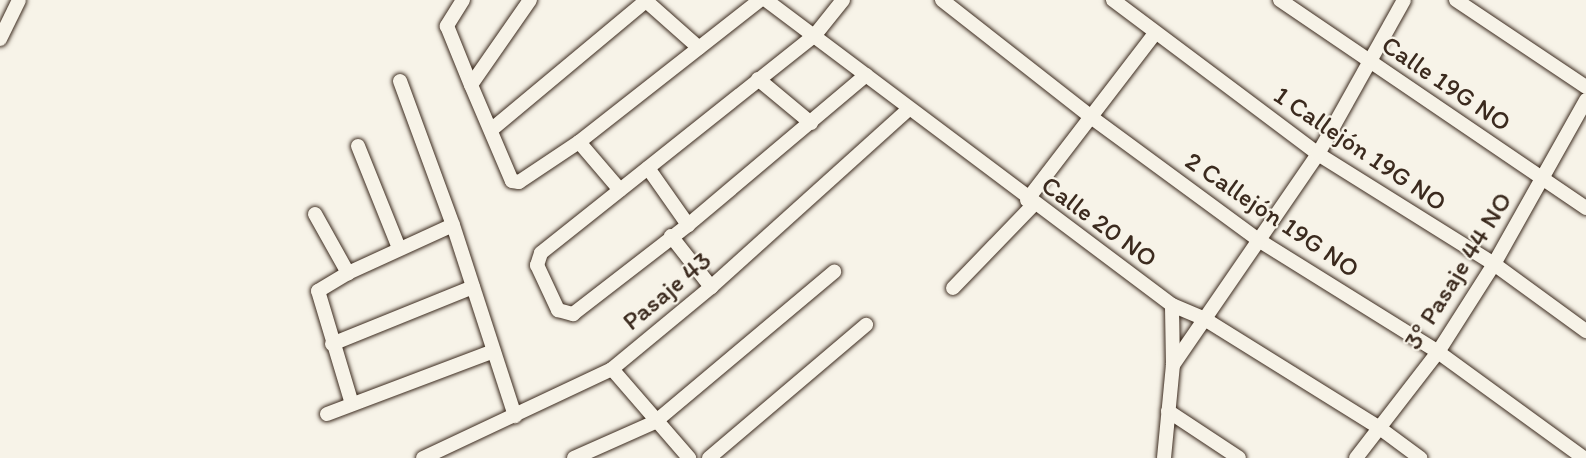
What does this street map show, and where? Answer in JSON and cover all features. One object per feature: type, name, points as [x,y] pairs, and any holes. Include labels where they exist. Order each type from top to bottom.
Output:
[{"type":"street","points":[[0,39],[19,0]]},
{"type":"street","points":[[463,0],[447,26],[512,181],[519,182],[579,142],[760,0]]},
{"type":"street","points":[[471,85],[530,0]]},
{"type":"street","name":"Calle 20 NO","points":[[766,0],[1031,202],[1172,305],[1203,318],[1381,429],[1420,458]]},
{"type":"street","points":[[843,0],[814,35],[537,259],[558,310],[573,314],[688,225],[866,75]]},
{"type":"street","name":"2 Callejón 19G NO","points":[[942,0],[1091,117],[1260,241],[1438,352],[1584,458]]},
{"type":"street","name":"1 Callejón 19G NO","points":[[1113,0],[1318,154],[1494,264],[1586,331]]},
{"type":"street","name":"Calle 19G NO","points":[[1280,0],[1586,208]]},
{"type":"street","points":[[1173,365],[1203,318],[1260,241],[1318,154],[1404,0]]},
{"type":"street","points":[[1456,0],[1586,87]]},
{"type":"street","points":[[491,130],[645,1],[699,48]]},
{"type":"street","points":[[953,288],[1031,202],[1091,117],[1155,33]]},
{"type":"street","points":[[758,79],[811,123]]},
{"type":"street","points":[[400,81],[453,225],[515,416]]},
{"type":"street","name":"3º Pasaje 44 NO","points":[[1356,458],[1381,429],[1438,352],[1544,179],[1586,100]]},
{"type":"street","name":"Pasaje 43","points":[[423,458],[612,369],[711,287],[909,109]]},
{"type":"street","points":[[579,142],[620,190]]},
{"type":"street","points":[[358,146],[399,248]]},
{"type":"street","points":[[648,168],[688,225]]},
{"type":"street","points":[[315,214],[348,273]]},
{"type":"street","points":[[352,404],[332,344],[318,291],[348,273],[399,248],[453,225]]},
{"type":"street","points":[[671,236],[711,287]]},
{"type":"street","points":[[574,458],[655,422],[834,272]]},
{"type":"street","points":[[332,344],[473,287]]},
{"type":"street","points":[[1164,458],[1173,365],[1172,305]]},
{"type":"street","points":[[709,458],[866,326]]},
{"type":"street","points":[[327,414],[494,351]]},
{"type":"street","points":[[612,369],[655,422],[689,458]]},
{"type":"street","points":[[1168,411],[1239,458]]}]
